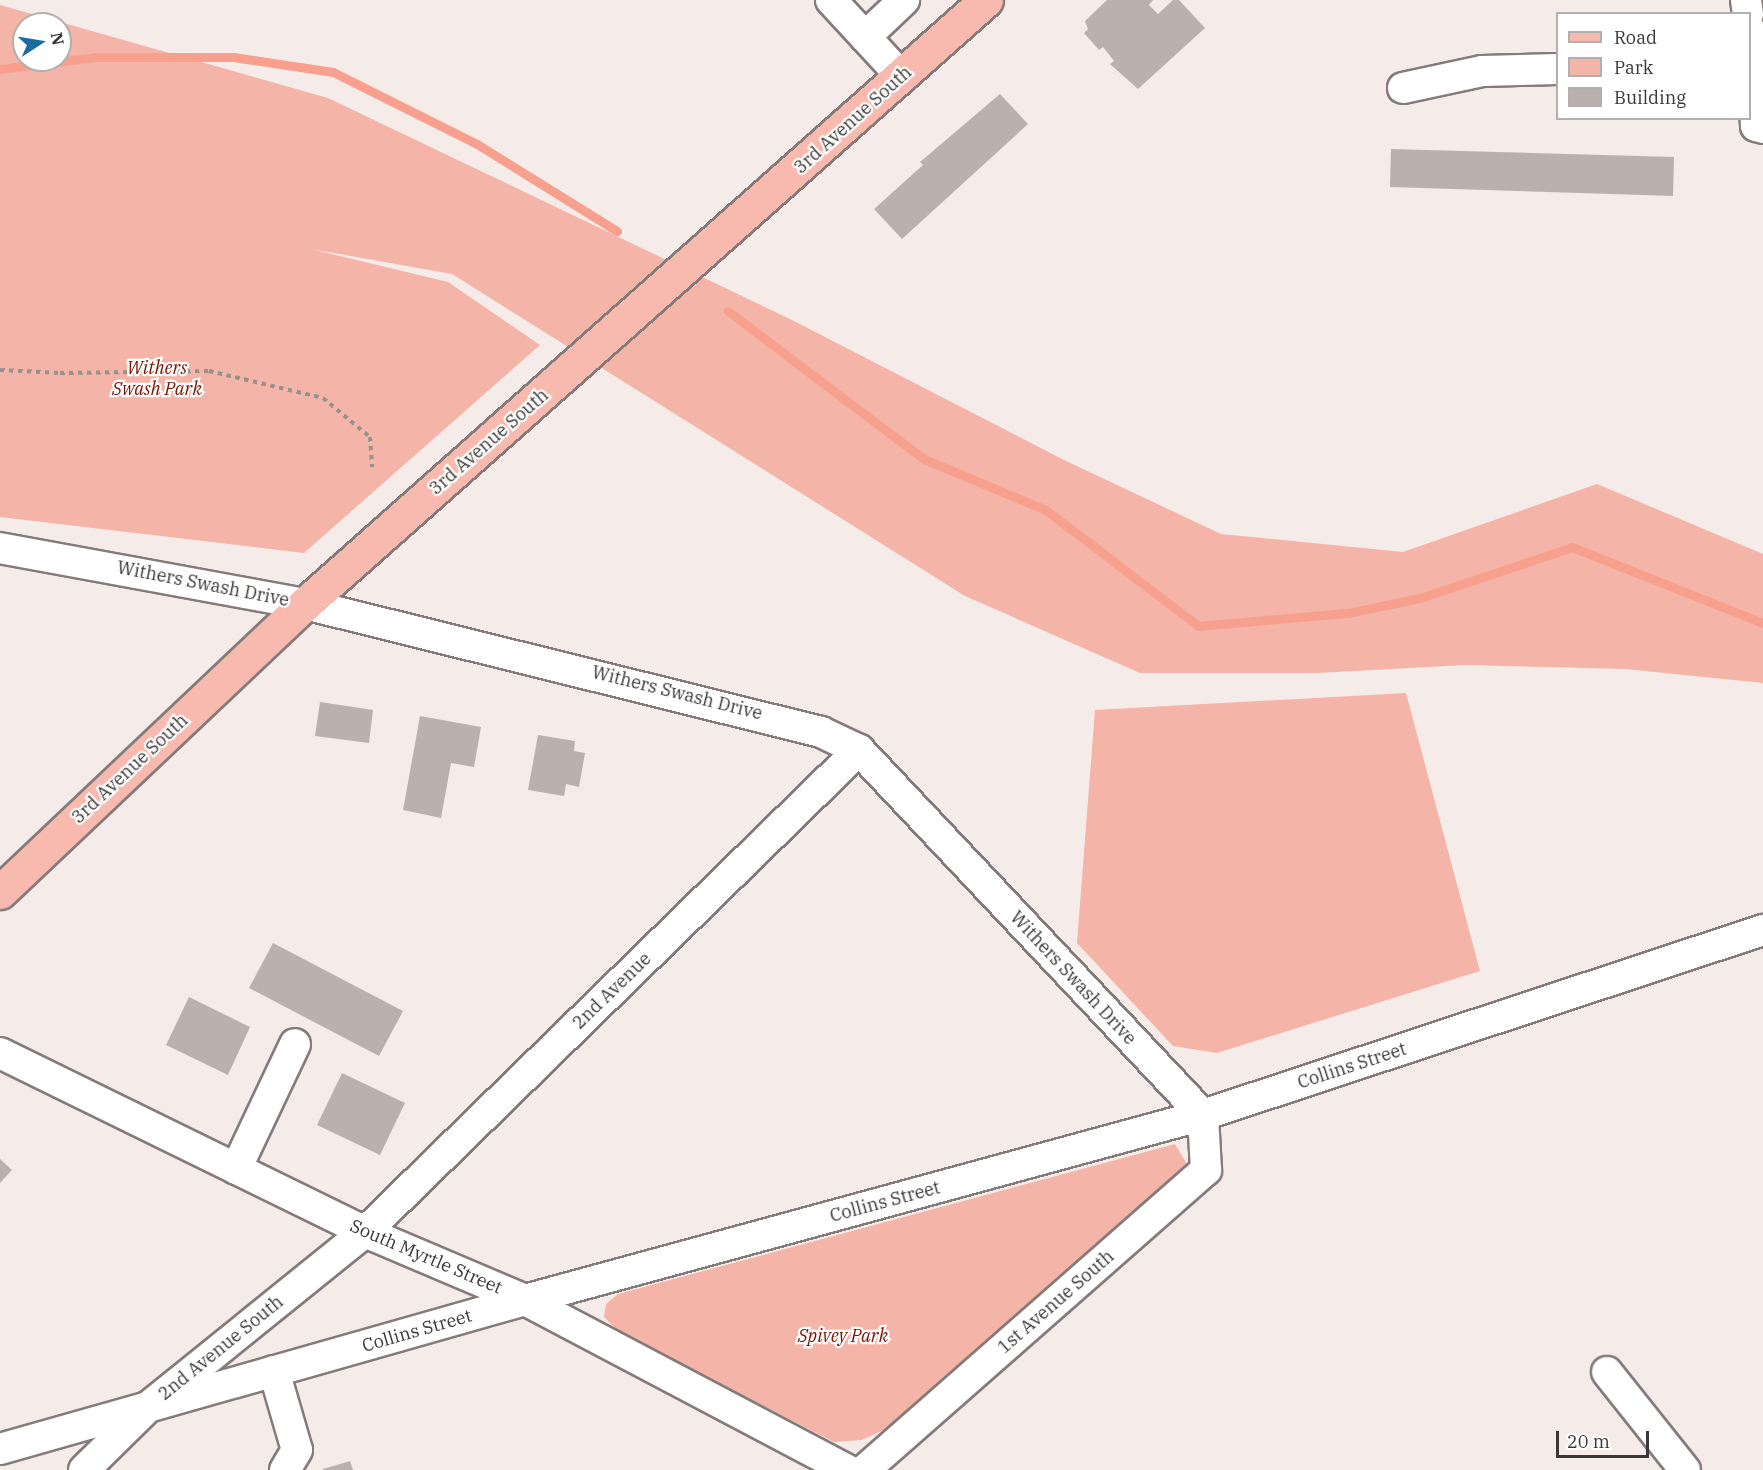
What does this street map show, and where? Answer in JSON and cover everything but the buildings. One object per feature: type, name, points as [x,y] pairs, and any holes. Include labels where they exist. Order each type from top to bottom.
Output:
[{"type":"main road","name":"3rd Avenue South","points":[[0,892],[305,604],[902,77],[978,2]]},
{"type":"street","points":[[831,0],[902,77]]},
{"type":"street","points":[[865,37],[904,0]]},
{"type":"street","points":[[1754,49],[1756,126],[1763,128]]},
{"type":"street","points":[[1403,88],[1482,71],[1556,69]]},
{"type":"street","name":"Withers Swash Drive","points":[[0,548],[305,604],[789,721],[859,750],[1203,1115]]},
{"type":"street","name":"2nd Avenue","points":[[365,1232],[859,750]]},
{"type":"street","name":"Collins Street","points":[[0,1449],[525,1300],[1203,1115],[1763,930]]},
{"type":"street","points":[[236,1169],[296,1044]]},
{"type":"street","name":"South Myrtle Street","points":[[0,1053],[365,1232],[525,1300],[848,1470]]},
{"type":"street","name":"1st Avenue South","points":[[864,1470],[1206,1170],[1203,1115]]},
{"type":"street","name":"2nd Avenue South","points":[[84,1470],[148,1407],[365,1232]]},
{"type":"street","points":[[274,1371],[297,1450],[285,1470]]},
{"type":"street","points":[[1607,1372],[1685,1470]]},
{"type":"path","points":[[0,370],[60,373],[209,371],[323,398],[370,437],[372,467]]},
{"type":"green space","name":"Withers Swash Park","points":[[0,5],[25,12],[12,12],[12,72],[72,72],[72,25],[328,98],[792,320],[1064,460],[1221,534],[1403,552],[1597,484],[1763,554],[1763,683],[1625,669],[1465,665],[1318,673],[1140,673],[965,596],[452,274],[311,249],[448,282],[540,345],[304,553],[0,517]]},
{"type":"green space","points":[[1406,693],[1480,971],[1217,1053],[1173,1046],[1077,943],[1095,710]]},
{"type":"green space","name":"Spivey Park","points":[[1175,1144],[1188,1166],[886,1429],[862,1440],[834,1442],[620,1333],[604,1317],[606,1304],[618,1294]]},
{"type":"waterway","points":[[0,69],[97,57],[233,57],[333,72],[477,144],[617,231]]},
{"type":"waterway","points":[[728,311],[924,459],[1046,510],[1198,626],[1348,613],[1420,598],[1572,547],[1763,623]]}]
